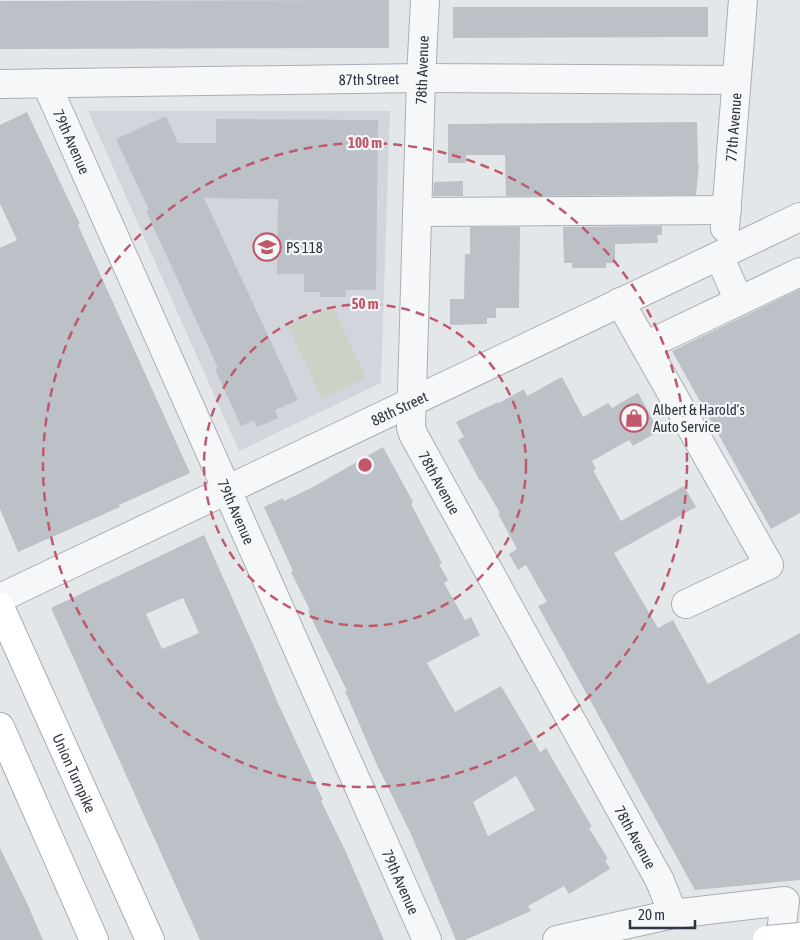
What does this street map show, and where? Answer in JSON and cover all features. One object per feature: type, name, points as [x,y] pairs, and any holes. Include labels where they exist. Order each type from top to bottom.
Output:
[{"type":"main road","name":"Union Turnpike","points":[[0,607],[150,940]]},
{"type":"main road","points":[[0,727],[94,940]]},
{"type":"main road","points":[[767,940],[800,937]]},
{"type":"street","name":"78th Avenue","points":[[425,0],[411,427],[413,434],[660,881],[673,914]]},
{"type":"street","name":"77th Avenue","points":[[721,254],[727,210],[743,0]]},
{"type":"street","name":"87th Street","points":[[0,84],[421,78],[736,80]]},
{"type":"street","name":"79th Avenue","points":[[46,83],[427,940]]},
{"type":"street","points":[[417,212],[727,210]]},
{"type":"street","name":"88th Street","points":[[0,598],[800,217]]},
{"type":"street","points":[[721,254],[739,301]]},
{"type":"street","points":[[645,346],[800,272]]},
{"type":"street","points":[[620,302],[770,565],[686,604]]},
{"type":"street","points":[[557,940],[673,914],[785,901],[780,940]]},
{"type":"shaded area","name":"PS 118","points":[[88,111],[390,111],[381,383],[239,451]]},
{"type":"shaded area","points":[[332,305],[366,378],[322,399],[288,326]]},
{"type":"building","points":[[389,0],[389,48],[0,49],[0,1]]},
{"type":"building","points":[[453,7],[708,7],[708,37],[453,38]]},
{"type":"building","points":[[27,112],[80,224],[78,225],[190,473],[119,505],[120,507],[18,552],[0,509],[0,248],[17,240],[0,204],[0,125]]},
{"type":"building","points":[[166,116],[178,143],[216,143],[216,119],[378,120],[376,290],[346,290],[345,297],[320,297],[320,292],[304,292],[304,274],[277,274],[278,199],[204,198],[298,400],[275,410],[278,418],[257,427],[254,420],[241,426],[215,369],[218,368],[146,211],[149,210],[116,139]]},
{"type":"building","points":[[697,122],[699,164],[696,195],[506,196],[505,155],[466,155],[466,163],[448,163],[448,124]]},
{"type":"building","points":[[463,181],[463,196],[433,196],[434,182]]},
{"type":"building","points":[[662,226],[662,235],[657,235],[658,243],[615,244],[615,263],[606,263],[606,268],[572,268],[572,263],[564,263],[563,227]]},
{"type":"building","points":[[470,227],[520,227],[519,308],[496,308],[496,318],[487,318],[487,324],[450,325],[450,299],[464,299],[465,254],[470,254]]},
{"type":"building","points":[[800,289],[800,513],[771,529],[672,351]]},
{"type":"building","points":[[562,377],[583,417],[608,403],[612,408],[638,393],[659,431],[633,446],[629,440],[592,461],[596,469],[593,470],[621,521],[684,486],[696,507],[614,553],[658,628],[673,620],[708,684],[800,633],[800,880],[695,890],[538,606],[547,602],[526,565],[518,570],[509,554],[517,549],[498,514],[500,513],[458,440],[464,437],[456,422],[499,403],[524,389],[527,396]]},
{"type":"building","points":[[383,447],[413,502],[411,504],[442,563],[439,564],[448,580],[444,583],[465,620],[471,617],[480,635],[427,663],[455,712],[501,686],[540,752],[546,748],[592,827],[589,828],[608,859],[605,860],[610,869],[569,894],[564,886],[528,906],[531,911],[465,940],[456,940],[410,832],[377,765],[345,691],[347,691],[308,611],[310,610],[291,572],[293,571],[264,507],[283,498],[284,501],[315,486]],"holes":[[[516,776],[535,810],[488,836],[473,802]]]},
{"type":"building","points":[[204,535],[384,940],[200,940],[51,608]],"holes":[[[183,598],[199,633],[162,649],[146,614]]]},
{"type":"building","points":[[0,848],[27,903],[43,940],[0,940]]},
{"type":"place","name":"PS 118","points":[[267,247]]},
{"type":"place","name":"Albert & Harold’s Auto Service","points":[[634,418]]}]
